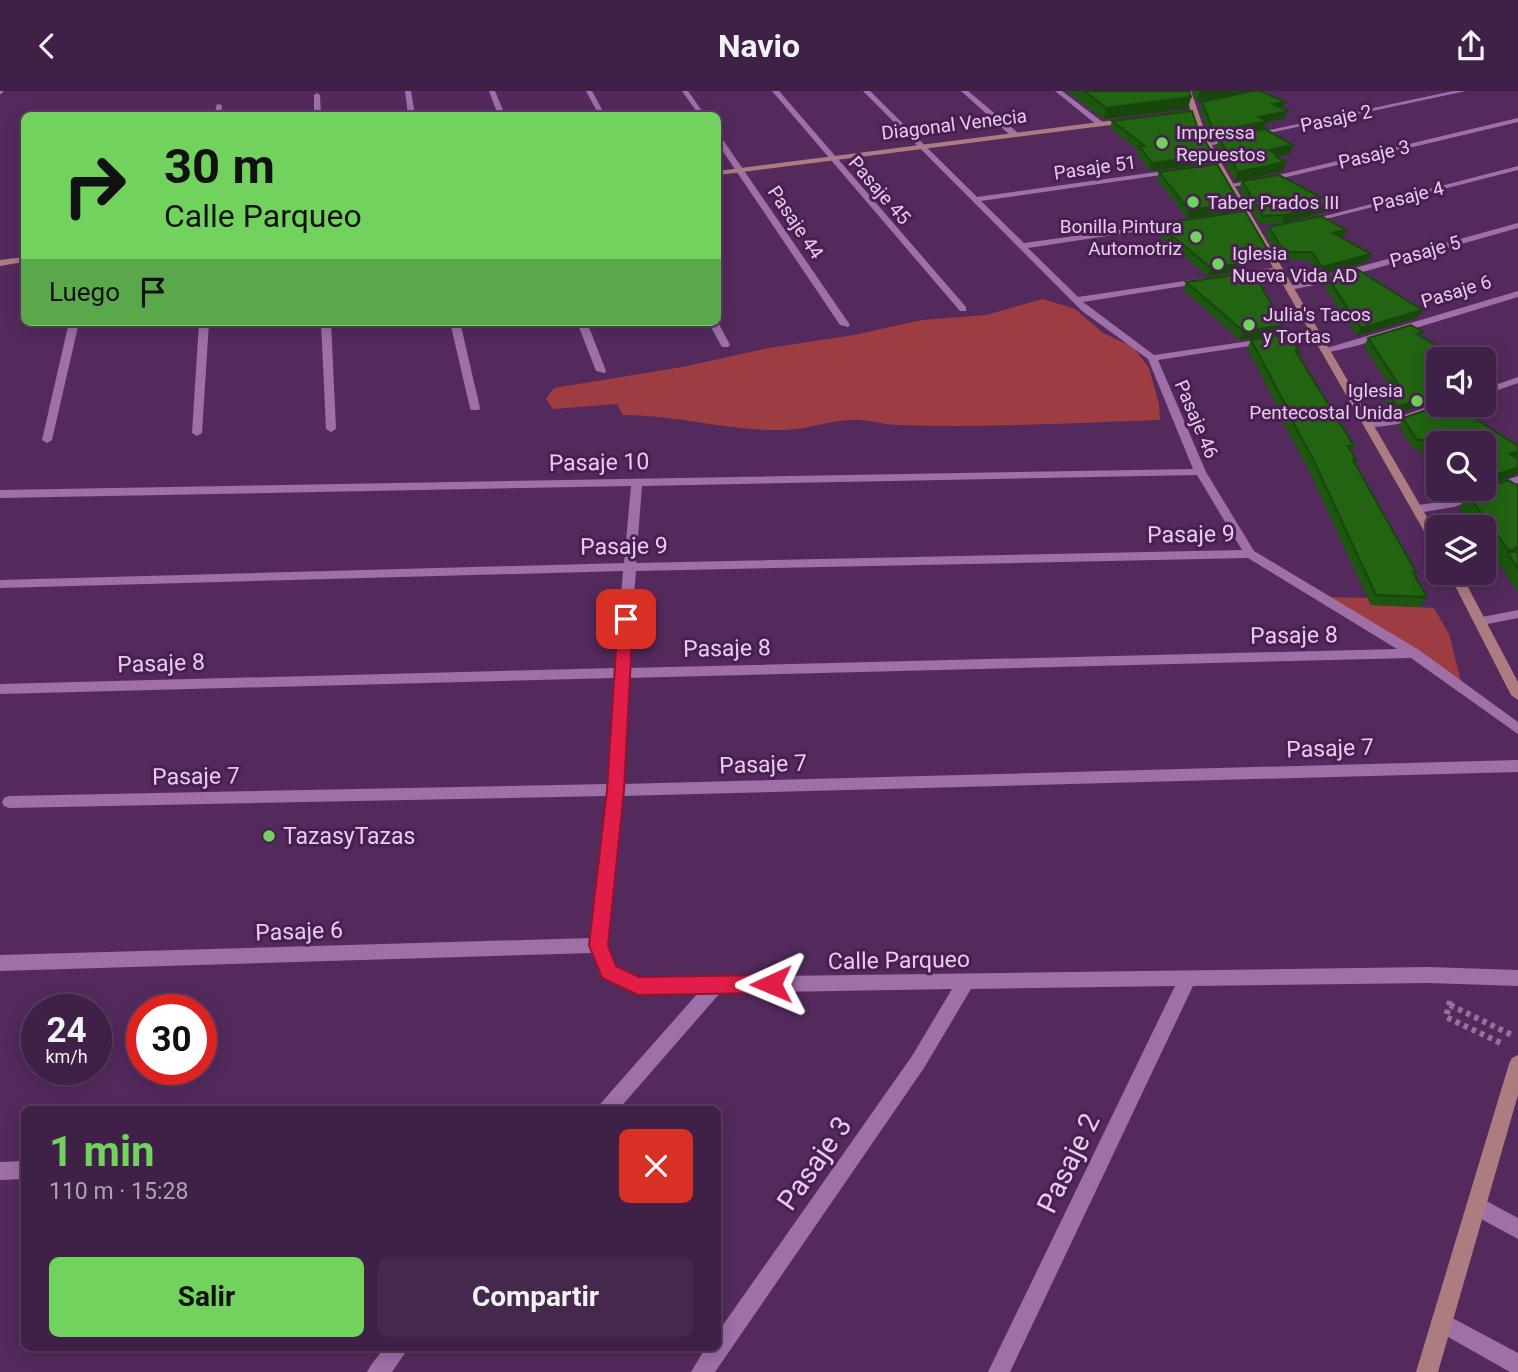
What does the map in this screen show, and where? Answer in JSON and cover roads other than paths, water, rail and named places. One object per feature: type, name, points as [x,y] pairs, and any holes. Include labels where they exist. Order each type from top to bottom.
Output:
[{"type":"main road","points":[[1188,91],[1219,166],[1426,523]]},
{"type":"main road","points":[[1181,114],[1194,109]]},
{"type":"main road","name":"Diagonal Venecia","points":[[721,173],[1140,118]]},
{"type":"main road","points":[[0,263],[21,260]]},
{"type":"main road","points":[[1461,585],[1518,695]]},
{"type":"main road","points":[[1427,1372],[1518,1064]]},
{"type":"street","points":[[408,91],[412,112]]},
{"type":"street","points":[[492,91],[501,112]]},
{"type":"street","points":[[589,91],[601,112]]},
{"type":"street","points":[[685,91],[700,112]]},
{"type":"street","name":"Pasaje 45","points":[[775,91],[963,309]]},
{"type":"street","name":"Pasaje 46","points":[[866,91],[1076,300],[1152,358],[1200,472],[1250,554],[1414,653],[1518,729]]},
{"type":"street","points":[[964,91],[1014,134]]},
{"type":"street","points":[[1058,91],[1100,123]]},
{"type":"street","name":"Pasaje 2","points":[[1208,144],[1463,91]]},
{"type":"street","points":[[317,95],[317,112]]},
{"type":"street","points":[[1194,109],[1204,104]]},
{"type":"street","points":[[218,112],[219,105]]},
{"type":"street","name":"Pasaje 3","points":[[1230,185],[1262,181],[1518,120]]},
{"type":"street","name":"Pasaje 44","points":[[721,143],[845,325]]},
{"type":"street","points":[[1208,167],[1219,166]]},
{"type":"street","name":"Pasaje 4","points":[[1290,226],[1518,168]]},
{"type":"street","name":"Pasaje 51","points":[[976,199],[1186,170]]},
{"type":"street","points":[[1235,216],[1247,214]]},
{"type":"street","points":[[1022,246],[1178,223]]},
{"type":"street","name":"Pasaje 5","points":[[1290,287],[1324,280],[1518,225]]},
{"type":"street","points":[[1257,230],[1269,229]]},
{"type":"street","points":[[1220,277],[1280,269]]},
{"type":"street","points":[[1076,300],[1207,279]]},
{"type":"street","name":"Pasaje 6","points":[[1325,350],[1518,294]]},
{"type":"street","points":[[47,440],[73,326]]},
{"type":"street","points":[[197,433],[204,326]]},
{"type":"street","points":[[326,326],[331,429]]},
{"type":"street","points":[[456,326],[475,408]]},
{"type":"street","points":[[584,326],[601,371]]},
{"type":"street","points":[[715,326],[725,345]]},
{"type":"street","points":[[1152,358],[1314,333]]},
{"type":"street","points":[[1496,388],[1518,380]]},
{"type":"street","points":[[1368,424],[1401,420],[1426,411]]},
{"type":"street","name":"Pasaje 10","points":[[0,494],[1200,472]]},
{"type":"street","points":[[1418,509],[1451,503],[1518,479]]},
{"type":"street","points":[[598,945],[615,790],[621,671],[637,482]]},
{"type":"street","name":"Pasaje 9","points":[[0,584],[1250,554]]},
{"type":"street","points":[[1482,621],[1518,614]]},
{"type":"street","name":"Pasaje 8","points":[[0,689],[621,671],[1414,653]]},
{"type":"street","name":"Pasaje 7","points":[[9,802],[615,790],[1518,766]]},
{"type":"street","name":"Pasaje 6","points":[[0,963],[598,945]]},
{"type":"street","name":"Calle Parqueo","points":[[598,945],[608,972],[638,986],[1428,975],[1518,978]]},
{"type":"street","name":"Pasaje 2","points":[[999,1372],[1188,978]]},
{"type":"street","name":"Pasaje 3","points":[[721,1345],[918,1062],[966,982]]},
{"type":"street","points":[[610,1106],[716,985]]},
{"type":"street","points":[[0,1171],[21,1170]]},
{"type":"street","points":[[1477,1206],[1518,1229]]},
{"type":"street","points":[[1441,1322],[1518,1364]]},
{"type":"street","points":[[378,1372],[396,1351]]},
{"type":"street","name":"Pasaje 3","points":[[702,1372],[717,1351]]},
{"type":"place","name":"Impressa Repuestos","points":[[1162,143]]},
{"type":"place","name":"Taber Prados III","points":[[1193,202]]},
{"type":"place","name":"Bonilla Pintura Automotriz","points":[[1196,237]]},
{"type":"place","name":"Iglesia Nueva Vida AD","points":[[1218,264]]},
{"type":"place","name":"Julia's Tacos y Tortas","points":[[1249,325]]},
{"type":"place","name":"Iglesia Pentecostal Unida","points":[[1417,401]]},
{"type":"place","name":"TazasyTazas","points":[[269,836]]}]
